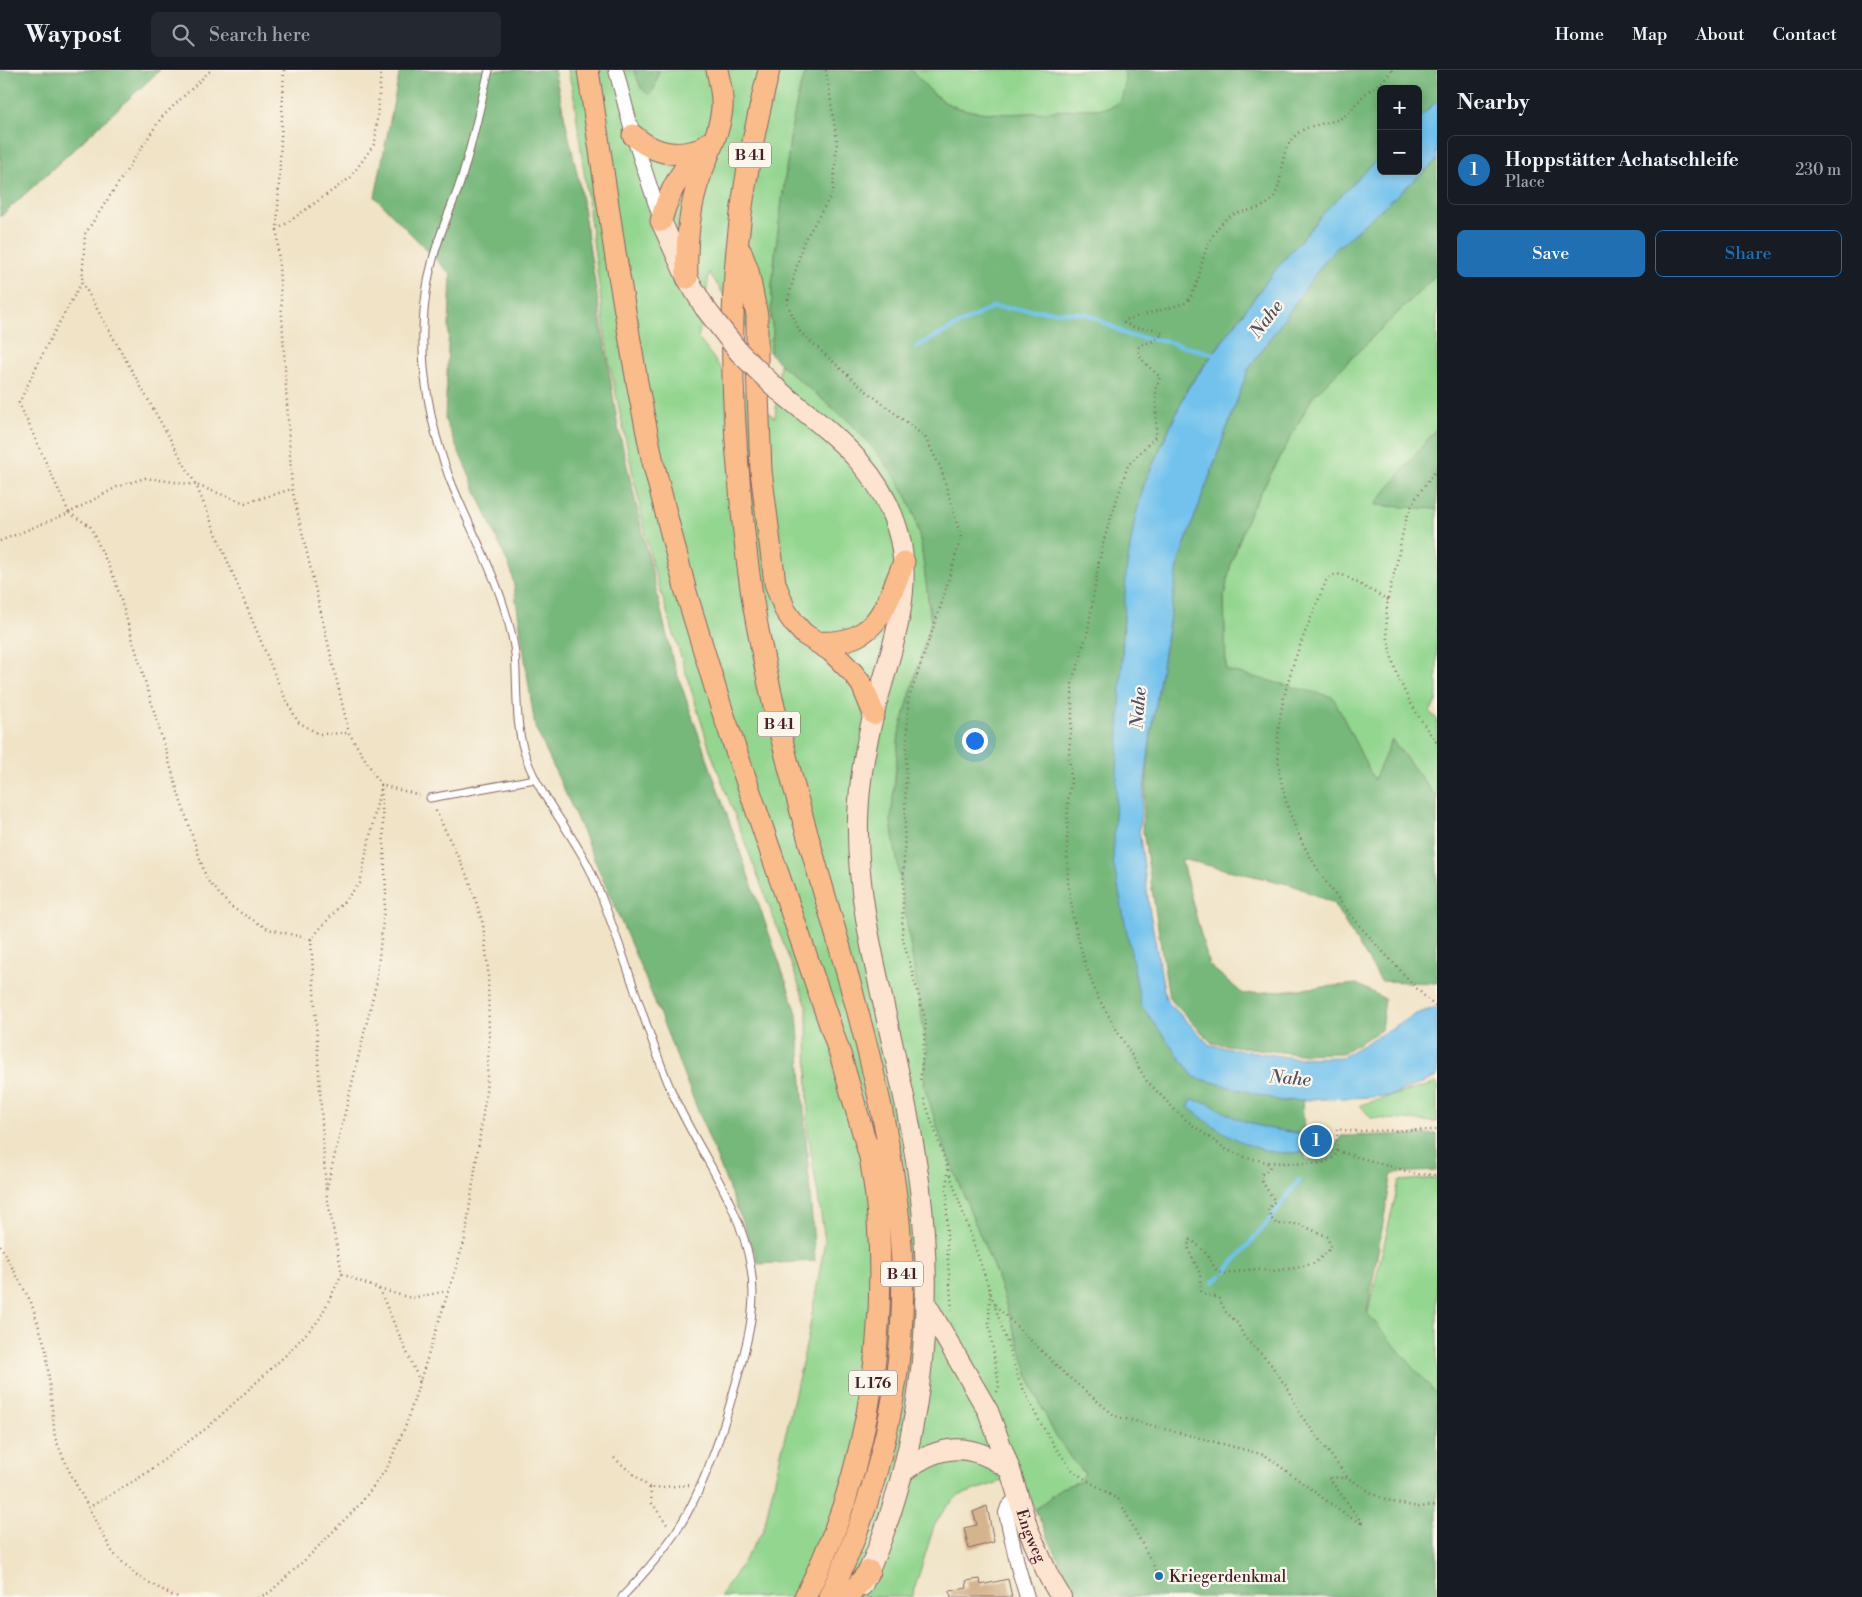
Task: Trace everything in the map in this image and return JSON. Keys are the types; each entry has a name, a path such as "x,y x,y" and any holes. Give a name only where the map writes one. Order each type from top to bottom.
{"main road":[{"path":"588,70 635,372 652,458 686,592 720,706 840,1054 870,1158"},
{"path":"661,221 669,195 678,179 708,142 719,124 722,109 717,70"},
{"name":"B 41","path":"769,70 748,167 738,242 734,294 732,365 736,452 748,569 758,628 791,776 840,946 881,1103 899,1218 902,1276 897,1372 880,1458 865,1508 829,1597"},
{"path":"633,135 648,146 665,153 683,154 708,142"},
{"path":"687,278 687,241 691,211 708,142"},
{"name":"L 176","path":"661,221 687,278 705,308 739,352 778,390 842,442 883,492 896,524 904,562 904,582 899,617 863,765 858,844 872,953 914,1152 923,1227 926,1302 920,1388 913,1430 887,1526 857,1597"},
{"path":"738,242 748,271 757,316 756,368 761,471 775,583 785,610 794,623 804,634 831,651 853,673 865,692 874,714"},
{"path":"818,642 842,641 856,636 869,628 883,612 904,562"},
{"name":"L 176","path":"804,1597 826,1550 854,1469 867,1417 876,1366 879,1317 878,1219 840,946"},
{"name":"Engweg","path":"926,1302 988,1411 1037,1551 1061,1597"},
{"path":"903,1472 919,1460 937,1452 956,1450 976,1452 994,1459 1010,1470"},
{"name":"L 176","path":"848,1597 869,1571"}],"street":[{"path":"616,70 633,135 661,221"},
{"path":"1017,1498 1008,1507 1006,1513 1027,1597"}],"lane":[{"path":"489,70 469,152 432,262 426,290 424,367 428,399 449,477 495,582 509,624 514,652 521,739 525,757 535,779 584,855 672,1091 735,1211 751,1268 754,1297 750,1329 721,1437 691,1507 674,1535 656,1559 622,1597"},
{"path":"430,798 535,779"}],"path":[{"path":"211,70 161,118 85,234 82,282 49,341 19,403 69,513 90,526 115,580 181,802 207,880 231,907 268,929 311,939"},
{"path":"284,70 277,230 292,489 349,733 381,784 386,893 376,984 326,1191"},
{"path":"277,230 350,178 375,143 381,70"},
{"path":"1392,70 1387,78 1365,95 1342,117 1308,127 1296,134 1288,144 1281,163 1281,178 1272,200 1262,207 1234,213 1222,222 1206,249 1199,281 1186,303 1125,320 1124,323 1136,328 1156,329 1162,334 1153,341 1139,346 1138,352 1140,357 1160,377 1156,388 1156,436 1128,465 1104,539 1087,636 1072,680 1072,718 1069,751 1072,782 1068,801 1068,882 1083,958 1097,996 1146,1080 1192,1125 1227,1150 1245,1157 1267,1162 1323,1164 1335,1157 1337,1151 1336,1129 1352,1131 1437,1130"},
{"path":"82,282 196,485 282,692 298,722 319,734 349,733"},
{"path":"1437,469 1417,496 1408,514 1388,600 1387,624 1390,651 1396,674 1418,718 1437,743"},
{"path":"0,542 69,513 117,487 145,478 196,485 245,503 292,489"},
{"path":"1388,600 1359,582 1339,574 1328,578 1298,650 1282,705 1278,751 1283,790 1295,828 1314,865 1368,935 1437,1008"},
{"path":"88,1508 142,1476 215,1421 287,1354 319,1320 342,1274 326,1191 311,939 360,883 381,784"},
{"path":"258,1597 269,1592 307,1558 360,1504 387,1468 406,1426 465,1239 486,1093 490,1043 488,970 484,924 470,882 430,798 381,784"},
{"path":"1337,1151 1416,1174 1437,1175"},
{"path":"1267,1162 1270,1167 1260,1175 1260,1179 1275,1201 1268,1209 1271,1218 1278,1224 1299,1224 1328,1238 1330,1249 1315,1263 1272,1271 1253,1269 1230,1274 1220,1273 1216,1270 1208,1256 1189,1240 1188,1246 1200,1272 1201,1292 1219,1299 1226,1312 1238,1324 1244,1337 1269,1362 1289,1390 1300,1414 1348,1478 1375,1495 1396,1503 1419,1507 1437,1505"},
{"path":"947,1167 947,1248 953,1319"},
{"path":"0,1245 32,1302 46,1349 56,1438 71,1476 112,1553 137,1576 179,1597"},
{"path":"342,1274 379,1290 411,1298 448,1291"},
{"path":"379,1290 420,1382"},
{"path":"988,1411 999,1386 989,1324 990,1291 1019,1380 1047,1434 1074,1472 1119,1500 1158,1576"},
{"path":"995,1306 1064,1373 1115,1416 1265,1455 1347,1516 1364,1524 1328,1477 1348,1478"},
{"path":"614,1458 650,1488 652,1503 674,1535"},
{"path":"650,1488 701,1484"}],"green space":[{"path":"0,70 160,70 0,217"},
{"path":"400,70 554,70 579,182 618,427 673,662 797,1013 815,1261 759,1264 644,975 535,727 512,573 445,420 451,275 375,197"},
{"path":"568,70 634,70 641,88 654,89 659,70 807,70 800,88 792,125 775,254 771,318 773,332 770,353 740,320 709,272 705,308 698,338 723,371 749,397 775,418 780,364 851,423 875,450 897,479 915,517 921,544 931,621 899,734 891,821 927,1051 924,1085 942,1142 996,1274 1033,1389 1053,1431 1085,1475 1081,1481 1061,1488 1035,1510 1020,1475 958,1496 944,1510 934,1526 912,1597 720,1597 763,1531 808,1337 825,1240 808,1133 807,1006 710,750 652,564 609,361 574,97"},
{"path":"634,70 659,70 654,89 649,95 641,88"},
{"path":"807,70 911,70 933,93 948,104 978,112 1013,114 1111,107 1119,101 1124,91 1124,70 1437,70 1437,101 1422,115 1422,85 1377,85 1377,160 1328,208 1272,274 1188,387 1145,482 1135,518 1122,636 1122,680 1141,1005 1281,1101 1302,1100 1306,1160 1327,1159 1341,1136 1437,1134 1437,1171 1392,1173 1367,1313 1437,1395 1437,1597 1079,1597 1069,1582 1035,1510 1061,1488 1081,1481 1085,1473 1072,1460 1053,1431 1033,1389 996,1274 942,1142 924,1085 927,1051 891,821 899,734 931,621 921,544 915,517 897,479 875,450 851,423 780,364 770,353 773,332 771,318 775,254 792,125 800,88"},
{"path":"911,70 1124,70 1125,80 1124,91 1119,101 1108,108 1013,114 978,112 948,104 933,93"},
{"path":"1437,160 1437,274 1313,396 1249,514 1231,563 1224,597 1226,670 1333,697 1374,780 1392,740 1437,798 1437,983 1381,981 1333,903 1292,885 1181,859 1209,965 1243,994 1357,984 1385,999 1381,1030 1342,1053 1296,1054 1212,1043 1169,998 1142,825 1151,734 1179,560 1248,370 1329,255"},
{"path":"1437,274 1437,428 1375,505 1437,509 1437,700 1430,712 1437,719 1437,798 1392,740 1374,781 1226,670 1224,597 1231,563 1249,514 1313,396"},
{"path":"1437,428 1437,509 1375,505"},
{"path":"1437,1083 1437,1122 1371,1118 1360,1105"},
{"path":"1437,1178 1437,1412 1364,1329 1399,1181"}],"water":[{"path":"1437,101 1437,160 1422,173 1422,130 1422,115"},
{"name":"Nahe","path":"1377,160 1377,175 1420,175 1329,255 1248,370 1179,560 1151,734 1139,829 1150,913 1166,1000 1210,1045 1293,1058 1342,1057 1416,1014 1437,1007 1437,1077 1390,1096 1281,1101 1194,1077 1141,1005 1113,861 1126,572 1135,518 1145,482 1188,388 1272,274 1328,208"},
{"path":"1192,1100 1208,1103 1235,1118 1266,1128 1307,1135 1308,1152 1273,1152 1250,1145 1207,1122 1188,1107"}],"building":[{"path":"987,1506 994,1542 969,1549 964,1528 977,1525 973,1512"},
{"path":"980,1579 981,1585 1008,1579 1012,1597 951,1597 950,1591 967,1588 966,1581"}],"waterway":[{"path":"916,347 993,307 1088,314 1130,336 1164,341 1217,355"},
{"path":"1226,1271 1271,1218 1299,1180"},
{"path":"1213,1282 1221,1276"}],"place":[{"name":"Hoppstätter Achatschleife","path":"1316,1141"},
{"name":"Kriegerdenkmal","path":"1159,1576"}]}
